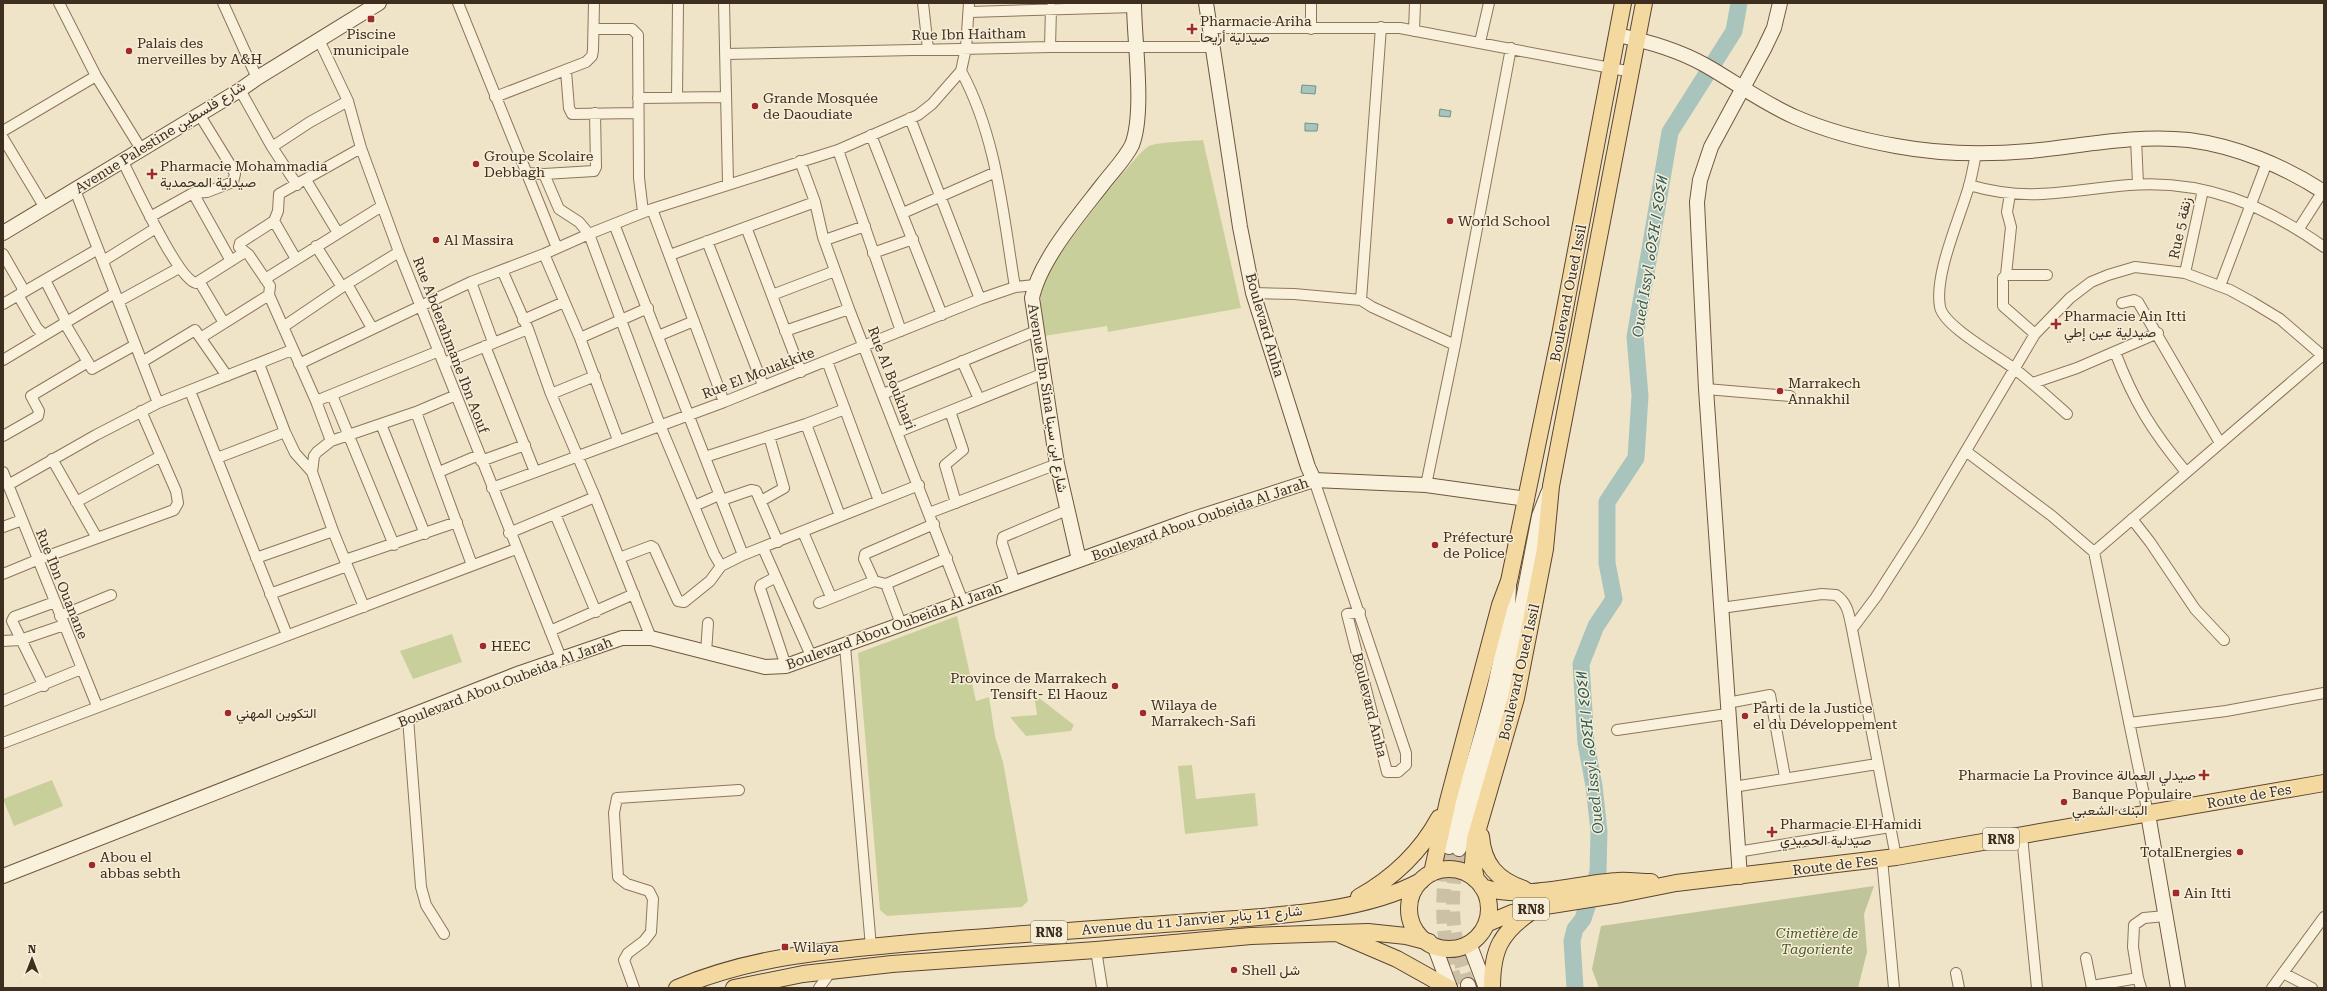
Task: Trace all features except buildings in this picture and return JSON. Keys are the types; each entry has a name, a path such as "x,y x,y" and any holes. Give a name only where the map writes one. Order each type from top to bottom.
{"main road":[{"name":"Boulevard Oued Issil","path":"1427,877 1500,605 1509,581 1527,499 1612,67 1623,3"},
{"name":"Boulevard Oued Issil","path":"1479,884 1474,851 1479,823 1516,698 1545,549 1551,486 1632,72 1644,3"},
{"name":"Route de Fes","path":"1479,884 1508,892 1575,893 1740,877 1889,858 2148,814 2324,782"},
{"path":"1344,905 1375,888 1402,868 1429,837 1448,801"},
{"path":"1479,823 1483,853 1491,869 1506,881 1533,892"},
{"name":"RN8","path":"1427,877 1443,870 1455,870 1466,873 1479,884"},
{"path":"1427,877 1412,895 1410,914 1416,930 1431,944"},
{"name":"Avenue du 11 Janvier شارع 11 يناير","path":"677,988 723,971 770,959 821,951 1006,934 1241,918 1344,905 1397,893 1427,877"},
{"path":"1479,884 1489,904 1486,924"},
{"name":"Route de Fes","path":"1486,924 1512,913 1540,907 1575,893"},
{"path":"1492,988 1495,954 1500,941 1517,922 1540,907"},
{"name":"RN8","path":"1431,944 1451,948 1469,943 1480,934 1486,924"},
{"name":"Avenue du 11 Janvier شارع 11 يناير","path":"734,988 782,977 832,970 945,959 1096,950 1251,936 1378,932 1406,936 1431,944"},
{"path":"1336,933 1459,987"}],"street":[{"path":"59,3 96,76 141,149"},
{"path":"223,3 257,78"},
{"name":"Avenue Palestine شارع فلسطين","path":"3,233 240,90 379,3"},
{"path":"458,3 528,173 557,248"},
{"path":"496,97 580,66 592,56 594,3"},
{"path":"677,98 678,3"},
{"path":"724,3 728,183"},
{"path":"923,3 928,49"},
{"name":"Boulevard Anha","path":"1206,3 1239,220 1253,293 1308,467 1314,480 1360,612 1406,753 1406,765 1398,772 1387,772 1347,614 1360,612"},
{"path":"1311,3 1311,29"},
{"path":"1414,31 1415,3"},
{"path":"1480,42 1489,3"},
{"path":"1740,877 1737,852 1706,389 1697,202 1704,164 1723,122 1774,28 1780,3"},
{"path":"299,364 470,282 544,254 589,234 648,211 728,183 770,172 800,161 838,150 910,118 929,107 961,71 966,48 969,7 1004,6 1051,8 1098,5 1134,5"},
{"name":"Avenue Ibn Sina شارع ابن سينا","path":"1079,560 1057,464 1042,374 1032,298 1035,285 1056,246 1131,146 1136,128 1136,47 1134,5"},
{"path":"1050,47 1051,8"},
{"path":"1210,28 1311,29 1381,27 1480,42 1632,72"},
{"path":"1361,300 1381,27"},
{"path":"594,29 632,29 636,32 639,178 648,211 670,255 724,402"},
{"path":"1617,35 1637,39 1672,50 1703,64 1741,89 1796,118 1860,139 1897,146 1976,153 2026,151 2136,139 2190,140 2223,147 2267,162 2304,180 2324,192 2298,230"},
{"name":"Rue Abderahmane Ibn Aouf","path":"319,40 348,101 361,148 399,252 509,533 560,658"},
{"name":"Rue Ibn Haitham","path":"725,54 966,48 1213,47"},
{"path":"1426,485 1455,345 1511,48"},
{"path":"566,71 570,112 575,115 595,113 638,113"},
{"path":"961,71 980,111 996,172 1015,287"},
{"path":"3,131 96,76"},
{"path":"240,90 272,147 302,182 338,233"},
{"path":"638,98 726,97"},
{"path":"272,147 320,116 348,101"},
{"path":"528,173 544,174 592,172 595,169 595,113"},
{"path":"150,217 192,193 207,192 233,182 235,174 199,114"},
{"path":"910,118 980,299"},
{"path":"871,135 942,315"},
{"path":"3,138 46,208"},
{"path":"2136,139 2138,184"},
{"path":"331,441 316,401 292,350 269,295 270,286 245,252 239,247 240,243 274,221 278,211 279,194 361,148"},
{"path":"838,150 901,331"},
{"path":"1976,153 1969,185 1950,241 1940,287 1940,308 1948,320 1961,332 2015,369 2067,414"},
{"path":"122,160 156,228 179,268 191,282 199,281 245,252"},
{"name":"Rue Al Boukhari","path":"800,161 815,202 825,240 849,309 865,345 882,394 919,485 963,602"},
{"path":"2220,286 2267,162"},
{"path":"903,213 996,172"},
{"path":"544,174 559,209 579,222 589,234 660,425 721,566"},
{"path":"1969,185 2010,194 2045,195 2138,184 2188,187 2251,204 2270,213 2324,247"},
{"path":"75,190 158,403"},
{"name":"Rue 5 زنقة","path":"2185,273 2203,190"},
{"path":"192,193 231,261"},
{"path":"2010,194 2007,212 2011,227 2006,275 2003,278 2003,306 2035,334"},
{"path":"670,255 815,202"},
{"path":"265,279 382,206"},
{"path":"274,221 296,259"},
{"path":"614,224 743,555"},
{"path":"825,240 864,226"},
{"path":"746,227 801,372"},
{"path":"103,261 156,228"},
{"path":"873,253 913,239"},
{"path":"707,241 763,385"},
{"path":"316,246 345,285 372,328"},
{"path":"3,304 98,249"},
{"path":"283,328 345,285 399,252"},
{"path":"3,254 22,287 20,294 37,328 44,335"},
{"path":"544,254 580,338 618,440"},
{"path":"3,360 65,322 179,268"},
{"path":"1852,628 1876,597 1967,452 2035,334 2070,298 2091,282 2108,274 2135,268 2185,273 2220,286 2280,319 2323,356 2094,552"},
{"path":"502,270 528,329 551,394 595,497 651,638"},
{"path":"772,295 836,271"},
{"path":"2006,275 2047,275"},
{"path":"45,280 65,322 92,369 135,345"},
{"path":"199,281 224,323"},
{"path":"470,282 489,344 535,472"},
{"name":"Rue El Mouakkite","path":"492,488 577,455 724,402 763,385 801,372 980,299 1015,287 1035,285"},
{"path":"1253,293 1294,294 1361,300 1372,307 1455,345"},
{"path":"202,337 269,295"},
{"path":"2122,303 2134,300 2138,302 2158,333 2220,443"},
{"path":"523,320 564,302"},
{"path":"580,338 621,318 648,308"},
{"path":"785,331 849,309"},
{"path":"658,336 694,321"},
{"path":"444,364 528,329"},
{"path":"142,362 192,330 198,331 227,376"},
{"path":"882,394 1036,331"},
{"path":"2032,383 2115,352 2158,333"},
{"path":"8,485 52,459 158,403 292,350"},
{"path":"316,401 439,351"},
{"path":"2115,352 2141,411 2160,441 2186,472"},
{"path":"827,361 879,501"},
{"path":"3,436 38,416 39,412 31,396 88,362"},
{"path":"962,362 979,399"},
{"path":"259,364 285,432 295,453 312,472 333,531 364,607"},
{"path":"898,432 1042,374"},
{"path":"551,394 595,376"},
{"path":"1706,389 1790,396"},
{"path":"190,391 287,635"},
{"path":"332,395 394,545"},
{"path":"312,472 317,452 331,441 416,412 456,395"},
{"path":"705,457 806,424 845,408"},
{"path":"3,574 174,510 178,503 176,491 142,411"},
{"path":"950,411 963,448 961,453 944,465 956,503"},
{"path":"416,412 472,565"},
{"path":"381,424 425,534"},
{"path":"806,424 840,516"},
{"path":"217,458 285,432"},
{"path":"761,501 784,488 769,436"},
{"path":"439,472 525,445"},
{"path":"1967,452 2047,512 2094,552 2148,814 2178,988"},
{"path":"76,502 161,456"},
{"path":"52,459 97,538"},
{"path":"929,513 1057,464"},
{"name":"Rue Ibn Ouanane","path":"3,472 96,706"},
{"name":"Boulevard Abou Oubeida Al Jarah","path":"3,876 560,658 622,638 651,638 765,667 786,666 812,658 901,624 1190,520 1314,480 1426,485 1527,499"},
{"path":"619,558 651,546 654,548 678,601 688,601 710,581 721,566 743,555 919,485"},
{"name":"Boulevard Oued Issil","path":"1509,581 1508,608 1504,636 1491,700 1454,848 1507,683 1539,516 1551,486"},
{"path":"694,506 754,490 761,501 778,542"},
{"path":"509,533 595,497"},
{"path":"1015,583 1002,543 1003,537 1067,510"},
{"path":"555,514 596,612"},
{"path":"2132,519 2150,542 2195,609 2224,640"},
{"path":"3,527 22,520"},
{"path":"270,594 346,563 457,522"},
{"path":"874,581 864,559 865,554 934,524"},
{"path":"256,558 333,531"},
{"path":"803,532 831,598"},
{"path":"763,548 812,658"},
{"path":"3,743 96,706 516,549"},
{"path":"819,603 874,581 886,584 947,558"},
{"path":"776,577 761,585 760,588 786,666"},
{"path":"886,584 901,624"},
{"path":"550,631 634,594"},
{"path":"1721,608 1822,594 1836,595 1848,608 1890,827 1889,858 1894,988"},
{"path":"3,641 20,640 111,595"},
{"path":"44,686 31,656 20,640 12,624 14,617 55,602"},
{"path":"706,653 708,623"},
{"path":"845,646 870,946"},
{"path":"3,701 44,686 81,669"},
{"path":"2129,723 2226,711 2324,693"},
{"path":"1617,730 1727,708 1770,695 1785,778"},
{"path":"408,718 422,887 426,905 444,934"},
{"path":"1733,787 1877,764"},
{"path":"634,988 625,964 625,958 628,953 644,941 651,932 653,899 651,892 627,884 618,876 614,813 617,798 739,790"},
{"path":"1737,852 1890,827"},
{"path":"2022,836 2037,988"},
{"path":"2086,958 2092,987 2139,983 2133,946 2134,925 2144,918 2165,916"},
{"path":"2272,988 2284,974 2324,917"},
{"path":"1469,943 1486,988"},
{"path":"1431,944 1459,987"},
{"path":"1096,950 1102,988"},
{"path":"819,988 832,970"},
{"path":"1956,973 1959,988"},
{"path":"2284,974 2312,988"}],"green space":[{"path":"1203,140 1241,308 1108,332 1107,326 1044,336 1041,316 1043,282 1048,272 1075,234 1128,167 1149,146"},
{"path":"957,616 976,701 989,697 995,736 1003,762 1028,901 1022,907 887,916 880,910 858,653"},
{"path":"452,634 462,662 413,679 400,651"},
{"path":"1034,694 1074,725 1071,731 1026,736 1010,717 1037,715"},
{"path":"1192,765 1196,799 1255,793 1258,826 1185,834 1178,766"},
{"path":"52,780 63,806 14,826 3,799"},
{"name":"Cimetière de Tagoriente","path":"1874,886 1864,914 1867,952 1858,988 1599,988 1592,969 1601,926"}],"water":[{"path":"1302,85 1316,86 1315,94 1301,93"},
{"path":"1440,109 1451,111 1450,117 1439,116"},
{"path":"1305,123 1318,124 1317,131 1305,131"}],"waterway":[{"name":"Oued Issyl ⴰⵙⵉⴼ ⵏ ⵉⵙⵉⵍ","path":"1575,988 1572,941 1575,929 1583,919 1598,872 1599,831 1594,786 1586,743 1581,664 1596,626 1614,599 1607,563 1607,502 1636,458 1640,396 1635,337 1670,132 1734,31 1739,3"}],"tunnel":[{"path":"1449,847 1444,883 1443,918 1447,952 1458,987"},
{"path":"1459,849 1454,885 1453,918 1458,951 1468,985"}],"place":[{"name":"Piscine municipale","path":"371,19"},
{"name":"Pharmacie Ariha صيدلية أريحا","path":"1192,29"},
{"name":"Palais des merveilles by A&H","path":"129,51"},
{"name":"Grande Mosquée de Daoudiate","path":"755,106"},
{"name":"Groupe Scolaire Debbagh","path":"476,164"},
{"name":"Pharmacie Mohammadia صيدلية المحمدية","path":"152,174"},
{"name":"World School","path":"1450,221"},
{"name":"Al Massira","path":"436,240"},
{"name":"Pharmacie Ain Itti صيدلية عين إطي","path":"2056,324"},
{"name":"Marrakech Annakhil","path":"1780,391"},
{"name":"Préfecture de Police","path":"1435,545"},
{"name":"HEEC","path":"483,646"},
{"name":"Province de Marrakech Tensift- El Haouz","path":"1115,686"},
{"name":"التكوين المهني","path":"228,713"},
{"name":"Wilaya de Marrakech-Safi","path":"1143,713"},
{"name":"Parti de la Justice el du Développement","path":"1745,716"},
{"name":"Pharmacie La Province صيدلي العمالة","path":"2204,775"},
{"name":"Banque Populaire البنك الشعبي","path":"2064,802"},
{"name":"Pharmacie El Hamidi صيدلية الحميدي","path":"1772,832"},
{"name":"TotalEnergies","path":"2240,852"},
{"name":"Abou el abbas sebth","path":"92,865"},
{"name":"Ain Itti","path":"2176,893"},
{"name":"Wilaya","path":"785,947"},
{"name":"Shell شل","path":"1234,970"}]}
